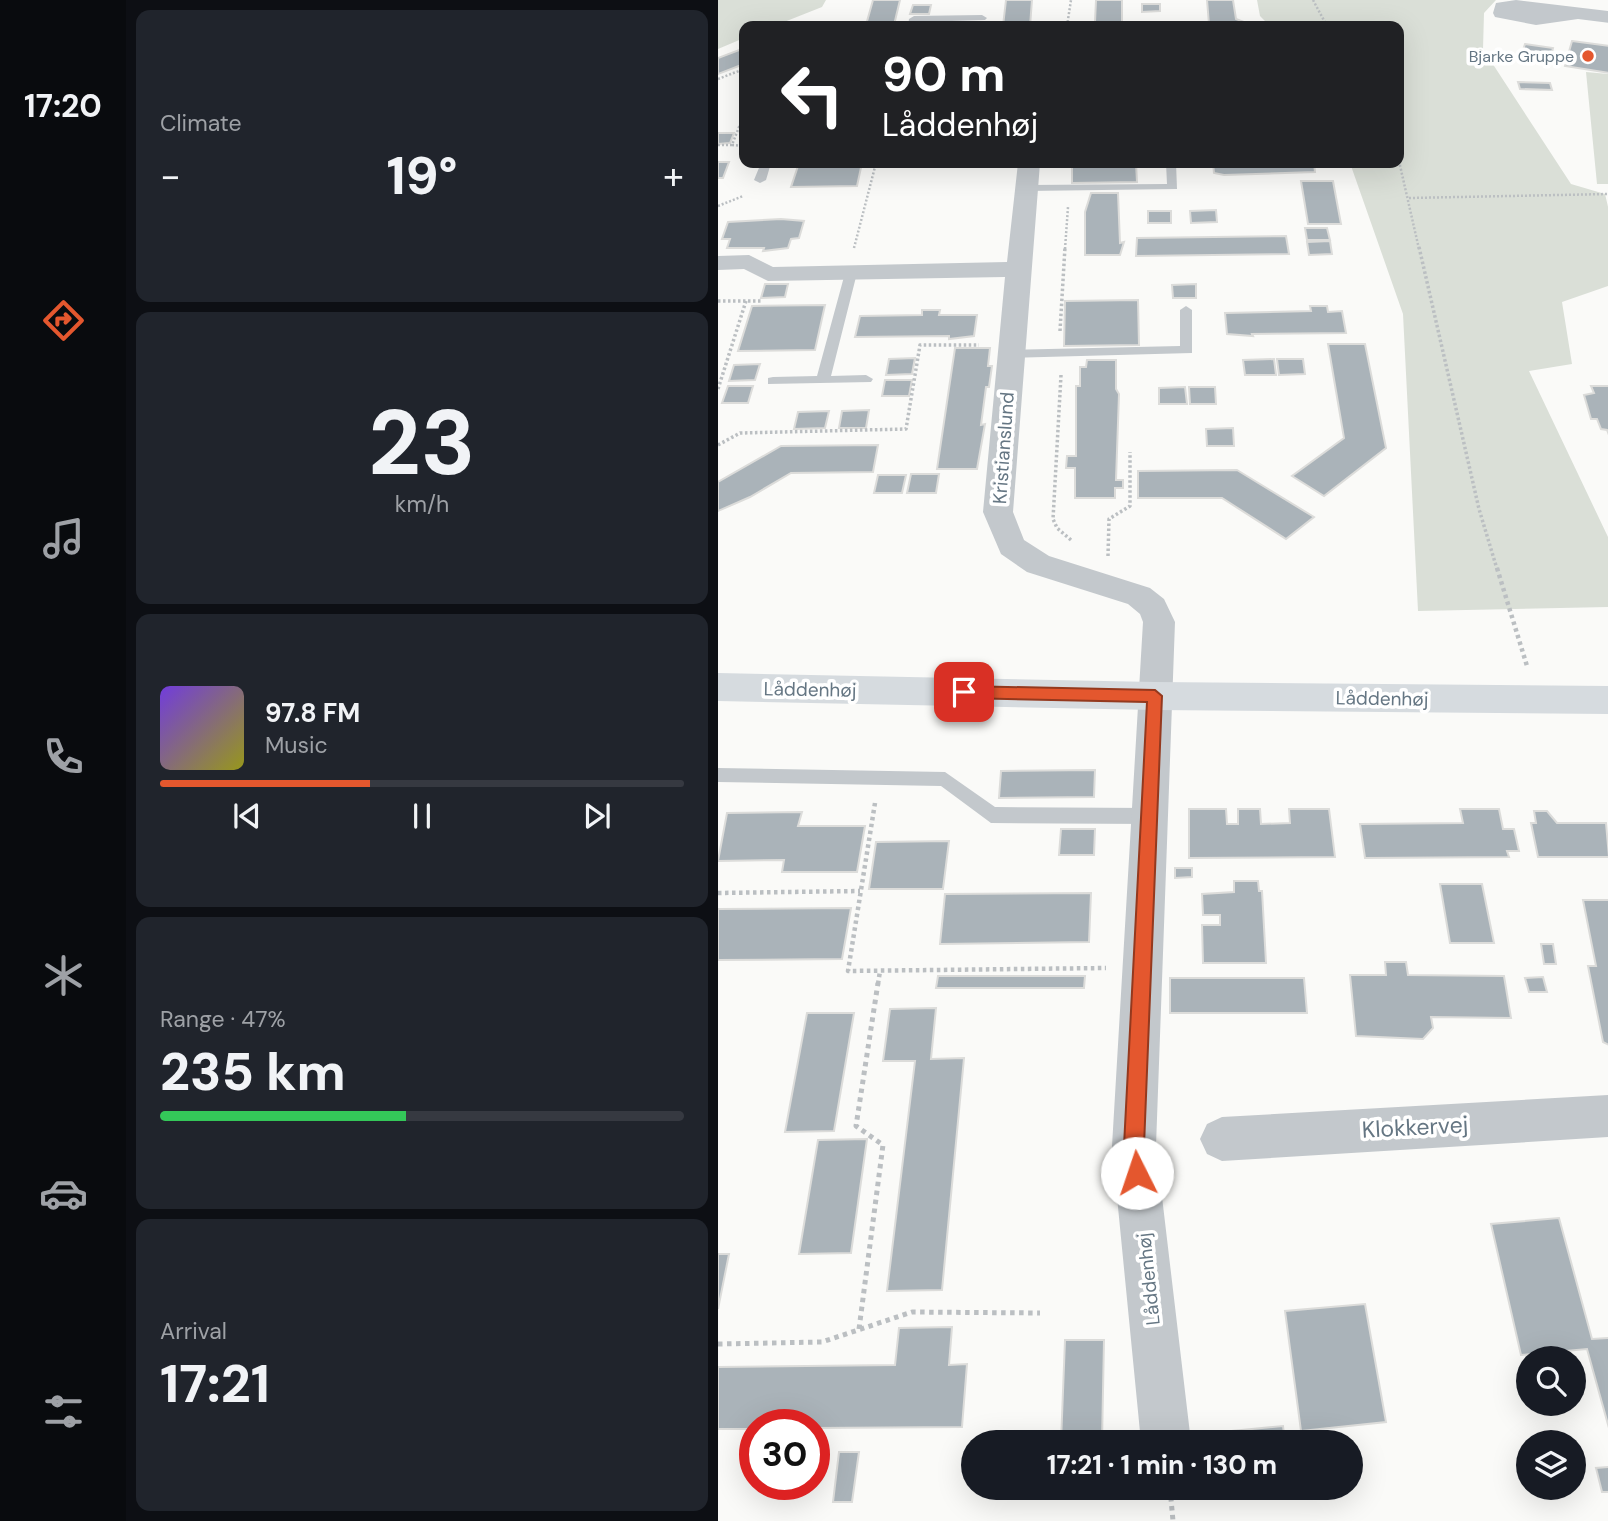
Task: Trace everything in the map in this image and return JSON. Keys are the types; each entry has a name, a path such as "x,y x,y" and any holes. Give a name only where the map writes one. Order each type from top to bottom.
{"street":[{"path":"1571,15 1609,17"},
{"name":"Kristianslund","path":"1028,175 998,512 1012,546 1038,564 1147,600 1158,614 1159,622 1155,696"},
{"path":"718,263 749,262 768,274 1019,270"},
{"name":"Låddenhøj","path":"718,687 1155,696 1609,700"},
{"name":"Låddenhøj","path":"1155,696 1134,1146 1165,1430"},
{"name":"Klokkervej","path":"1222,1139 1609,1116"}],"lane":[{"path":"914,21 982,18"},
{"path":"760,180 764,168"},
{"path":"1028,175 1069,188 1173,187 1171,168"},
{"path":"823,380 851,273"},
{"path":"1010,354 1187,350 1186,310"},
{"path":"773,382 866,379"},
{"path":"718,775 945,779 991,815 1149,816"}],"path":[{"path":"1068,21 1071,0"},
{"path":"1313,0 1324,21"},
{"path":"718,79 739,71"},
{"path":"732,145 739,127"},
{"path":"718,145 739,146"},
{"path":"851,273 850,266 875,168"},
{"path":"1401,168 1479,509 1536,700"},
{"path":"1069,188 1053,519 1063,534 1080,545"},
{"path":"1409,198 1609,194"},
{"path":"718,389 745,301"},
{"path":"1108,557 1109,519 1130,506 1130,452"},
{"path":"1100,554 1118,561"},
{"path":"880,778 848,971 1142,967"},
{"path":"718,893 860,891"},
{"path":"859,1329 883,1145 856,1126 880,971"},
{"path":"718,1344 822,1342 912,1312 1040,1313"},
{"path":"1171,1500 1173,1521"}],"shaded area":[{"path":"718,0 826,0 822,7 787,21 739,21 739,40 718,49"},
{"path":"1257,0 1496,0 1484,13 1483,49 1571,184 1605,194 1609,211 1608,286 1562,302 1572,364 1529,371 1608,537 1608,607 1418,611 1403,314 1352,168 1404,168 1404,21 1265,21 1260,16"},
{"path":"1586,72 1608,74 1608,184 1597,184"}],"building":[{"path":"873,0 900,0 895,21 867,21"},
{"path":"1006,0 1032,0 1030,21 1004,21"},
{"path":"1096,0 1122,0 1122,21 1095,21"},
{"path":"1207,0 1233,0 1236,19 1241,21 1209,21"},
{"path":"1142,4 1160,4 1160,11 1142,12"},
{"path":"913,5 931,5 929,14 910,14"},
{"name":"Bjarke Gruppe","path":"1572,41 1609,46 1609,73 1565,66"},
{"path":"1525,44 1553,48 1550,60 1521,56"},
{"path":"739,50 739,66 718,74 718,58"},
{"path":"1518,82 1550,83 1552,90 1520,89"},
{"path":"718,133 734,133 730,143 718,144"},
{"path":"718,162 729,162 723,178 718,178"},
{"path":"797,168 861,168 857,186 791,187"},
{"path":"1072,168 1136,168 1137,182 1072,183"},
{"path":"1214,168 1315,168 1315,172 1224,175 1214,173"},
{"path":"1301,181 1333,181 1341,224 1308,224"},
{"path":"1091,193 1118,193 1120,243 1124,242 1120,255 1085,255 1085,212"},
{"path":"1216,210 1217,222 1191,223 1190,211"},
{"path":"1148,211 1171,211 1171,223 1148,223"},
{"path":"781,219 804,221 799,238 791,239 788,248 763,251 764,248 727,248 730,239 722,239 728,222"},
{"path":"1305,228 1327,228 1330,240 1307,240"},
{"path":"1286,236 1289,254 1136,256 1137,238"},
{"path":"1330,241 1332,254 1309,255 1307,242"},
{"path":"765,284 788,284 785,297 761,298"},
{"path":"1196,284 1196,298 1173,298 1172,285"},
{"path":"1138,300 1139,345 1064,346 1065,301"},
{"path":"825,305 815,350 738,351 752,306"},
{"path":"1310,306 1327,306 1328,312 1342,311 1346,333 1252,334 1253,336 1227,334 1225,313 1311,311"},
{"path":"922,310 940,310 939,315 977,315 974,336 949,339 949,336 855,337 860,316 922,315"},
{"path":"1328,344 1365,344 1386,448 1324,496 1292,476 1344,438"},
{"path":"955,348 990,348 988,366 992,366 989,387 986,387 981,425 985,424 977,469 937,469"},
{"path":"915,358 912,374 886,375 889,359"},
{"path":"1274,359 1276,375 1245,375 1243,360"},
{"path":"1277,359 1303,359 1305,374 1279,375"},
{"path":"1087,360 1116,360 1116,389 1119,394 1116,480 1123,480 1123,488 1115,488 1115,498 1075,498 1075,468 1066,468 1067,456 1076,456 1076,386 1080,386 1080,367 1086,367"},
{"path":"760,364 755,380 729,381 734,365"},
{"path":"885,380 912,380 909,396 882,396"},
{"path":"728,386 753,386 748,403 722,403"},
{"path":"1591,386 1609,386 1609,435 1607,430 1601,429 1597,419 1591,419 1584,395 1594,393"},
{"path":"1185,387 1187,404 1159,404 1159,388"},
{"path":"1189,387 1215,387 1216,404 1190,404"},
{"path":"869,410 866,428 839,428 842,411"},
{"path":"829,411 825,428 794,429 798,412"},
{"path":"1233,428 1234,446 1207,446 1206,429"},
{"path":"878,445 873,472 791,473 750,497 718,511 718,482 781,446"},
{"path":"1237,470 1314,517 1286,539 1222,498 1138,498 1138,471"},
{"path":"911,474 939,474 936,493 907,493"},
{"path":"878,475 906,475 902,493 874,493"},
{"path":"1095,770 1094,797 999,798 1001,771"},
{"path":"1189,809 1226,809 1227,824 1238,824 1238,809 1260,809 1261,824 1290,823 1289,809 1329,809 1335,857 1189,858"},
{"path":"1460,809 1499,809 1503,829 1514,829 1519,851 1507,851 1509,857 1365,858 1360,824 1463,823"},
{"path":"1534,811 1547,811 1557,823 1606,823 1609,857 1538,857 1531,823 1536,823"},
{"path":"802,812 798,826 865,826 857,872 782,872 784,860 718,861 727,813"},
{"path":"1061,829 1095,829 1094,855 1059,855"},
{"path":"949,841 943,889 869,889 876,842"},
{"path":"1175,868 1192,868 1192,877 1175,878"},
{"path":"1234,881 1258,881 1259,891 1262,891 1266,963 1203,963 1202,925 1220,925 1220,915 1203,915 1202,894 1234,892"},
{"path":"1440,884 1482,884 1494,943 1450,943"},
{"path":"1091,893 1089,942 940,944 945,894"},
{"path":"1583,900 1609,900 1609,1045 1603,1042 1588,966 1596,966"},
{"path":"851,908 842,959 718,960 718,909"},
{"path":"1541,944 1553,944 1556,964 1544,964"},
{"path":"1385,962 1406,962 1408,975 1504,976 1511,1018 1431,1017 1433,1028 1423,1039 1356,1036 1350,975 1386,975"},
{"path":"938,976 1085,976 1084,988 936,988"},
{"path":"1543,977 1547,992 1529,992 1525,978"},
{"path":"1170,978 1304,978 1307,1013 1170,1013"},
{"path":"936,1008 931,1059 964,1058 942,1290 887,1291 915,1061 883,1061 890,1009"},
{"path":"807,1013 854,1013 834,1131 785,1132"},
{"path":"867,1139 851,1253 799,1254 818,1140"},
{"path":"1559,1218 1592,1339 1609,1338 1609,1428 1586,1346 1519,1346 1491,1224"},
{"path":"718,1254 729,1254 718,1309"},
{"path":"1365,1304 1386,1422 1301,1430 1285,1311"},
{"path":"952,1327 949,1365 967,1364 962,1427 830,1428 830,1409 739,1409 739,1429 718,1429 718,1367 895,1365 899,1328"},
{"path":"1065,1340 1104,1340 1102,1430 1061,1430"},
{"path":"1283,1426 1284,1430 1242,1430"},
{"path":"839,1452 859,1452 852,1502 833,1502"},
{"path":"1609,1467 1609,1492 1602,1492 1596,1468"}],"place":[{"name":"Bjarke Gruppe","path":"1588,56"}],"route":[{"path":"964,692 1155,696 1134,1146 1137,1173"}]}
